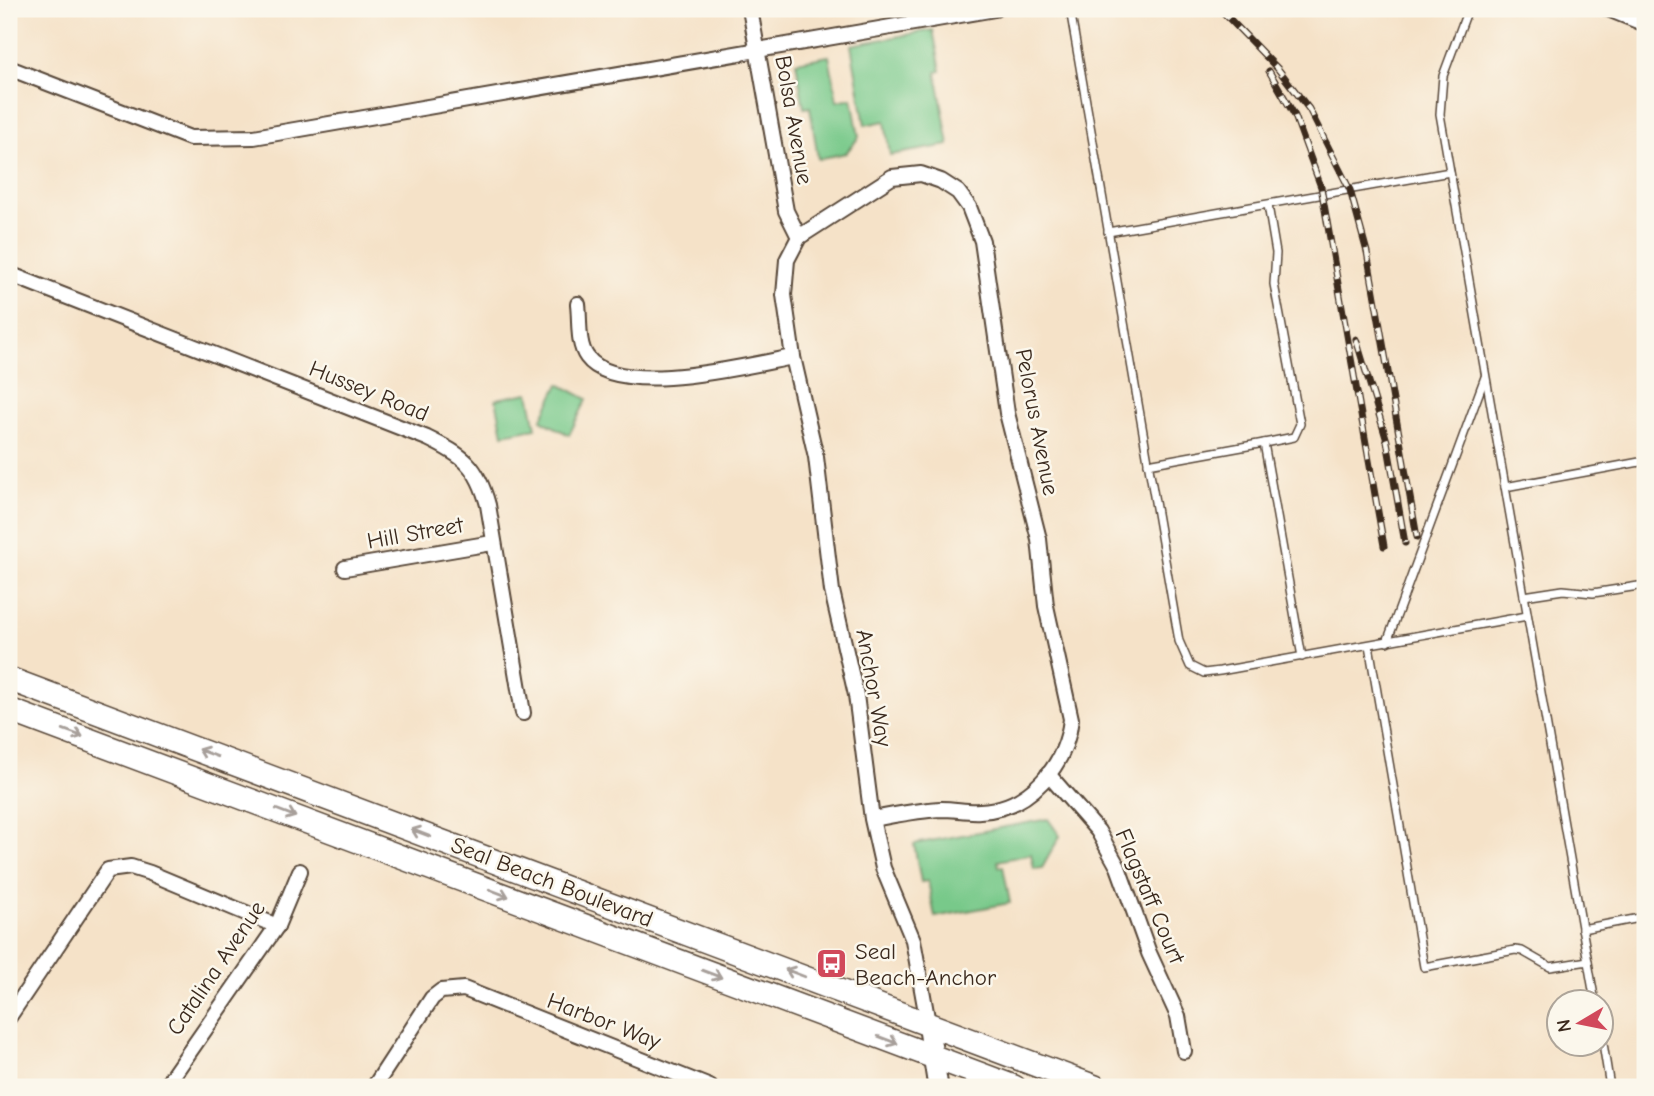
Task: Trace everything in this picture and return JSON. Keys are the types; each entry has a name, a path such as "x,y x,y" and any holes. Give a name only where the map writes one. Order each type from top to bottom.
{"main road":[{"name":"Seal Beach Boulevard","path":"9,680 1095,1087"},
{"name":"Seal Beach Boulevard","path":"9,710 1014,1087"},
{"path":"928,1023 938,1087"}],"street":[{"name":"Bolsa Avenue","path":"750,9 784,200 799,237"},
{"path":"9,68 190,138 223,139 254,137 995,9"},
{"path":"1608,9 1645,23"},
{"name":"Pelorus Avenue","path":"799,237 879,183 908,174 941,181 958,192 970,207 986,257 1007,414 1040,539 1046,606 1071,719 1069,736 1062,755 1030,795 1016,804 980,811 942,809 872,819"},
{"path":"578,304 582,343 587,358 615,372 636,377 675,377 793,357 784,295 787,260 799,237"},
{"name":"Hussey Road","path":"9,274 450,449 470,463 481,480 523,713"},
{"name":"Anchor Way","path":"793,357 816,457 832,591 856,695 872,819 883,868 913,940 928,1023"},
{"name":"Hill Street","path":"345,568 492,543"},
{"name":"Flagstaff Court","path":"1048,774 1098,831 1118,867 1149,953 1178,1016 1184,1051"},
{"path":"9,1017 108,870 131,867 150,873 276,926"},
{"name":"Catalina Avenue","path":"165,1087 276,926 300,871"},
{"name":"Harbor Way","path":"374,1087 432,998 441,991 464,989 710,1087"}],"lane":[{"path":"1070,9 1179,641 1190,666 1204,673 1527,616"},
{"path":"1468,9 1443,76 1440,95 1450,173 1593,988"},
{"path":"1108,232 1450,173"},
{"path":"1148,464 1294,437 1300,424 1275,284 1276,253 1268,205"},
{"path":"1387,642 1486,375"},
{"path":"1264,443 1302,657"},
{"path":"1505,487 1645,461"},
{"path":"1524,596 1563,590 1592,593 1645,585"},
{"path":"1368,645 1424,967 1515,950 1522,951 1550,967 1588,961"},
{"path":"1582,929 1645,917"},
{"path":"1605,1058 1610,1087"}],"green space":[{"path":"933,30 941,71 936,72 949,145 890,155 885,121 865,125 851,45"},
{"path":"829,56 837,101 852,98 859,137 846,153 818,159 810,107 804,108 796,62"},
{"path":"559,384 587,399 569,435 541,420"},
{"path":"529,393 536,428 503,434 496,399"},
{"path":"1048,819 1060,836 1042,868 1034,869 1031,854 998,861 999,867 1003,866 1010,903 935,917 928,881 921,882 914,844"}],"railway":[{"path":"1220,9 1278,69 1309,109 1350,190 1367,252 1417,537"},
{"path":"1269,71 1295,116 1321,187 1384,546"},
{"path":"1356,339 1387,441 1405,543"}],"place":[{"name":"Seal Beach-Anchor","path":"832,964"}]}
